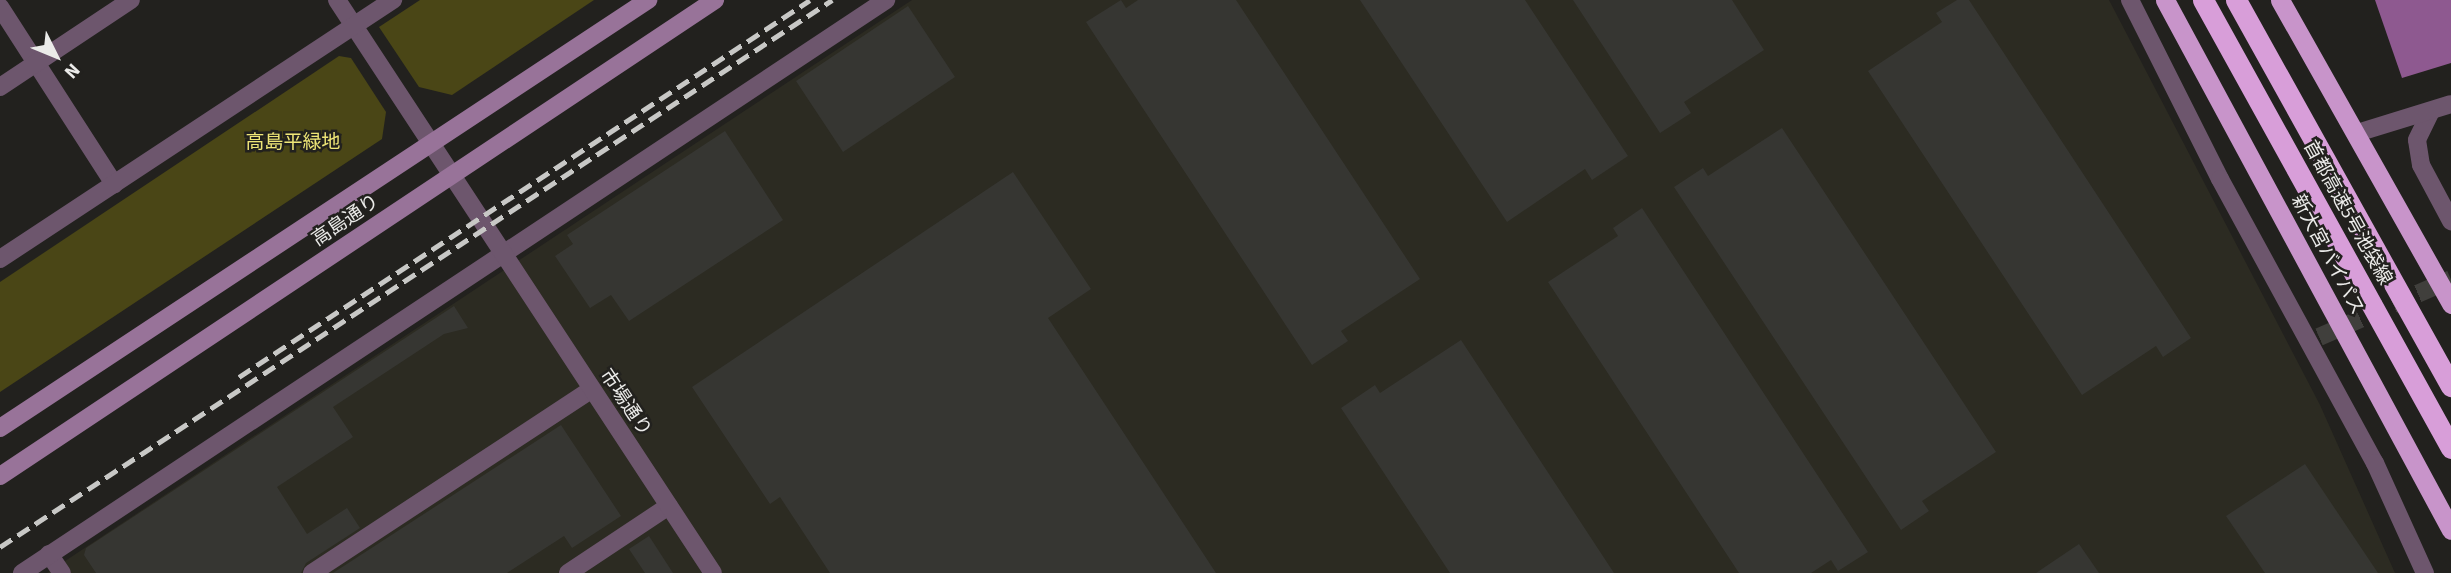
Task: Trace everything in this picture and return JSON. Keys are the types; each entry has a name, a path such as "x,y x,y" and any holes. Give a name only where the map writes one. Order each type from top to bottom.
{"highway":[{"name":"新大宮バイパス","path":"2165,0 2451,530"},
{"name":"首都高速5号池袋線","path":"2203,0 2451,448"},
{"name":"首都高速5号池袋線","path":"2236,0 2451,386"},
{"path":"2280,0 2451,304"}],"main road":[{"name":"高島通り","path":"0,428 648,0"},
{"name":"高島通り","path":"0,476 715,0"}],"street":[{"path":"0,87 131,0"},
{"name":"市場通り","path":"337,0 713,573"},
{"path":"0,259 393,0"},
{"path":"22,573 886,0"},
{"path":"2130,0 2313,339 2375,463 2425,573"},
{"path":"0,7 114,184"},
{"path":"2357,133 2451,104"},
{"path":"2431,111 2417,139 2421,165 2451,221"},
{"path":"312,573 592,390"},
{"path":"568,573 669,506"},
{"path":"50,554 62,573"}],"shaded area":[{"path":"912,0 2109,0 2320,405 2395,573 47,573"},
{"path":"2375,0 2451,0 2451,63 2402,78"}],"green space":[{"path":"420,0 594,0 452,95 419,87 379,27"},
{"name":"高島平緑地","path":"339,56 351,58 386,112 382,139 0,392 0,282"}],"building":[{"path":"1121,0 1126,8 1138,0 1236,0 1420,279 1341,331 1348,341 1312,365 1086,22"},
{"path":"1360,0 1525,0 1628,156 1592,180 1585,169 1507,222"},
{"path":"1573,0 1732,0 1764,50 1684,102 1691,113 1660,133"},
{"path":"1957,0 1969,0 2191,338 2163,357 2156,346 2082,395 1868,71 1942,22 1936,13"},
{"path":"908,6 955,77 843,152 796,81"},
{"path":"1782,128 1996,452 1922,501 1929,511 1901,530 1674,187 1703,168 1708,176"},
{"path":"725,131 783,220 629,321 611,295 590,308 555,256 573,244 567,235"},
{"path":"1013,172 1091,289 1048,318 1216,573 830,573 780,497 770,504 692,387"},
{"path":"1642,208 1868,552 1838,571 1831,560 1811,573 1739,573 1548,282 1618,236 1613,228"},
{"path":"454,306 468,328 444,334 333,407 353,437 277,487 307,534 347,508 360,528 306,563 301,573 96,573 84,555 86,548"},
{"path":"1461,340 1614,573 1450,573 1341,408 1375,385 1380,393"},
{"path":"561,425 621,516 572,548 564,536 507,573 333,573"},
{"path":"2305,464 2378,573 2265,573 2226,516"},
{"path":"649,536 673,573 645,573 629,549"},
{"path":"2079,544 2099,573 2036,573"}],"tunnel":[{"path":"2319,337 2451,279"}],"railway":[{"path":"239,377 810,0"},
{"path":"0,547 832,0"}]}
